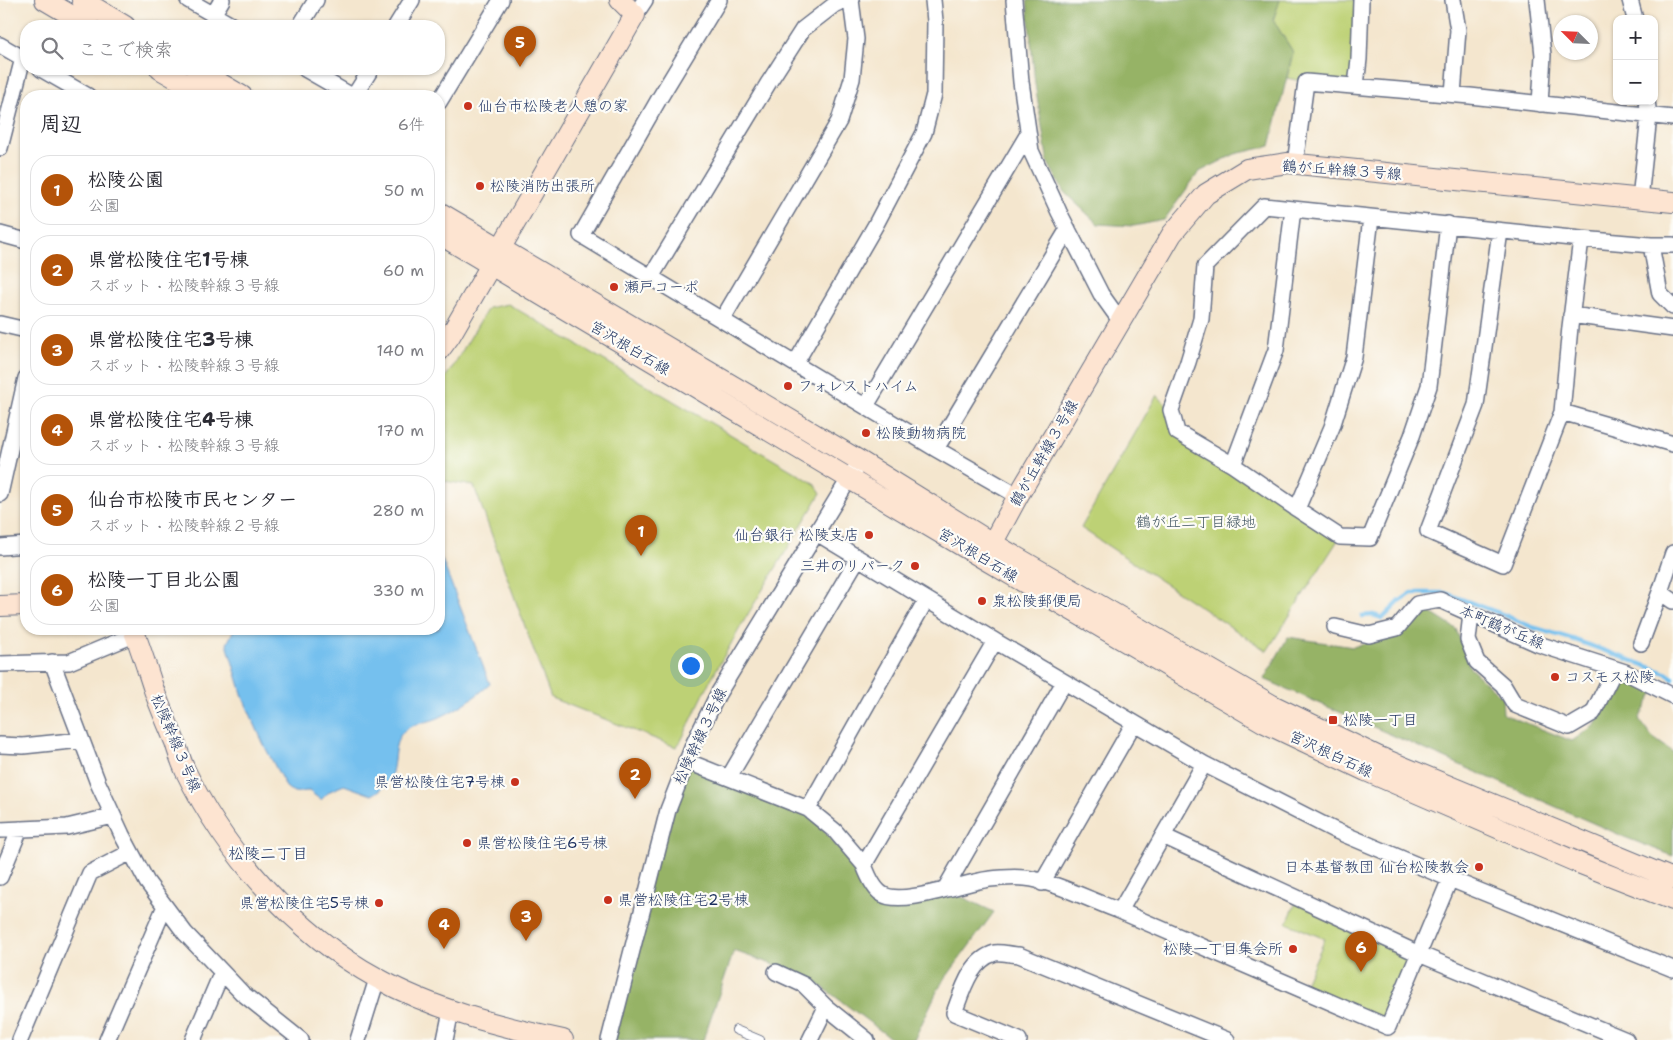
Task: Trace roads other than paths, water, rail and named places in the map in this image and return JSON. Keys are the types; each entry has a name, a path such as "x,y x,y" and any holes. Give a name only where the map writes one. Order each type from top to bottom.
{"street":[{"path":"45,0 79,20"},
{"path":"82,0 115,20"},
{"path":"188,0 222,20"},
{"path":"213,15 222,0"},
{"path":"304,20 316,0"},
{"path":"400,20 412,0"},
{"path":"445,92 501,0"},
{"path":"445,343 640,8 620,0"},
{"path":"720,0 659,99 581,235 936,449 1018,496"},
{"path":"651,277 768,82 803,29 834,5 845,0"},
{"path":"722,320 839,121 852,79 856,39 851,0"},
{"path":"794,364 875,226 924,133 934,94 935,21 933,0"},
{"path":"1014,0 1031,151 1101,294 1121,322"},
{"path":"1356,86 1361,0"},
{"path":"1453,0 1458,30 1453,94"},
{"path":"1537,0 1543,55 1540,104"},
{"path":"1630,0 1634,15"},
{"path":"0,46 20,57"},
{"path":"0,148 20,74"},
{"path":"51,75 78,90"},
{"path":"170,75 197,90"},
{"path":"206,75 232,90"},
{"path":"316,75 342,90"},
{"path":"357,90 367,75"},
{"path":"1295,164 1306,82 1453,94 1540,104 1648,109 1673,118"},
{"path":"1640,199 1648,109"},
{"path":"866,406 1028,134"},
{"name":"鶴が丘幹線３号線","path":"988,551 1018,496 1172,234 1206,194 1247,169 1288,163 1673,202"},
{"path":"1448,224 1429,386 1412,436 1370,538 1340,537 1233,465 1177,432 1171,410 1201,319 1205,266 1264,206 1371,218 1448,224 1581,239 1673,245"},
{"path":"1233,465 1276,350 1292,209"},
{"path":"445,217 496,256 855,469 988,551 1272,705 1377,756 1673,879"},
{"path":"1297,509 1332,426 1354,358 1371,218"},
{"path":"936,449 1068,229"},
{"path":"1500,231 1476,405 1428,531 1503,564 1562,412 1571,315 1581,239"},
{"path":"0,234 20,239"},
{"path":"445,236 496,256"},
{"path":"1651,245 1660,294 1673,307"},
{"path":"1571,315 1673,329"},
{"path":"0,324 20,329"},
{"path":"0,494 20,405"},
{"path":"1562,412 1673,444"},
{"name":"松陵幹線３号線","path":"609,1040 668,810 686,761 718,694 855,469"},
{"path":"817,533 926,600 1204,764 1334,830 1673,969"},
{"path":"0,547 20,545"},
{"name":"宮沢根白石線","path":"988,551 1265,723 1366,771 1581,864 1673,900"},
{"path":"1641,642 1667,597 1673,553"},
{"path":"729,777 858,558"},
{"path":"808,809 926,600"},
{"name":"本町鶴が丘線","path":"1335,627 1369,635 1397,628 1417,604 1440,600 1538,644 1615,669 1673,696"},
{"path":"0,606 20,605"},
{"path":"1472,614 1468,640 1477,662 1503,685 1515,705 1568,727 1593,714 1615,669"},
{"path":"0,664 69,662 126,635"},
{"name":"松陵幹線３号線","path":"136,635 154,690 184,768 218,830 251,874 284,908 325,943 377,979 452,1011 530,1036 562,1040"},
{"path":"864,865 995,641"},
{"path":"52,662 81,740 113,816 146,882 185,933 242,993 285,1034 301,1040"},
{"path":"945,890 1064,682"},
{"path":"1042,882 1134,723"},
{"path":"0,745 24,746 81,740"},
{"path":"686,761 808,809 834,831 864,865 869,878 882,894 898,898 945,890 981,880 1026,878 1042,882 1120,911 1388,1027 1450,879"},
{"path":"1120,911 1204,764"},
{"path":"0,830 67,827 113,816"},
{"path":"0,877 20,829"},
{"path":"1163,836 1419,954 1626,1040"},
{"path":"20,1040 90,873 131,852"},
{"path":"107,1040 165,906"},
{"path":"1019,1040 954,1013 966,982 979,962 996,953 1019,955 1227,1040"},
{"path":"193,1040 222,972"},
{"path":"776,972 804,984 826,1007 866,1040"},
{"path":"358,1040 377,979"},
{"path":"810,1040 826,1007"},
{"path":"445,1040 452,1011"}],"lane":[{"path":"736,1030 760,1040"}],"water":[{"path":"445,568 490,684 452,711 434,720 406,729 398,739 392,773 388,781 372,795 344,785 330,791 321,800 309,791 298,792 286,787 264,745 244,700 227,644 231,635 445,635"}],"waterway":[{"path":"1362,616 1373,615 1383,618 1400,601 1412,593 1445,593 1532,627 1575,640 1666,673 1673,678"}],"place":[{"name":"仙台市松陵市民センター","path":"520,67"},
{"name":"仙台市松陵老人憩の家","path":"468,106"},
{"name":"松陵消防出張所","path":"480,186"},
{"name":"瀬戸コーポ","path":"614,287"},
{"name":"フォレストハイム","path":"788,386"},
{"name":"松陵動物病院","path":"866,433"},
{"name":"仙台銀行 松陵支店","path":"869,535"},
{"name":"松陵公園","path":"641,556"},
{"name":"三井のリパーク","path":"915,566"},
{"name":"泉松陵郵便局","path":"982,601"},
{"name":"コスモス松陵","path":"1555,677"},
{"name":"松陵一丁目","path":"1333,720"},
{"name":"県営松陵住宅7号棟","path":"515,782"},
{"name":"県営松陵住宅1号棟","path":"635,799"},
{"name":"県営松陵住宅6号棟","path":"467,843"},
{"name":"日本基督教団 仙台松陵教会","path":"1479,867"},
{"name":"県営松陵住宅2号棟","path":"608,900"},
{"name":"県営松陵住宅5号棟","path":"379,903"},
{"name":"県営松陵住宅3号棟","path":"526,941"},
{"name":"県営松陵住宅4号棟","path":"444,949"},
{"name":"松陵一丁目集会所","path":"1293,949"},
{"name":"松陵一丁目北公園","path":"1361,972"}],"district":[{"name":"松陵二丁目","path":"268,853"}],"park label":[{"name":"鶴が丘二丁目緑地","path":"1196,522"}]}
